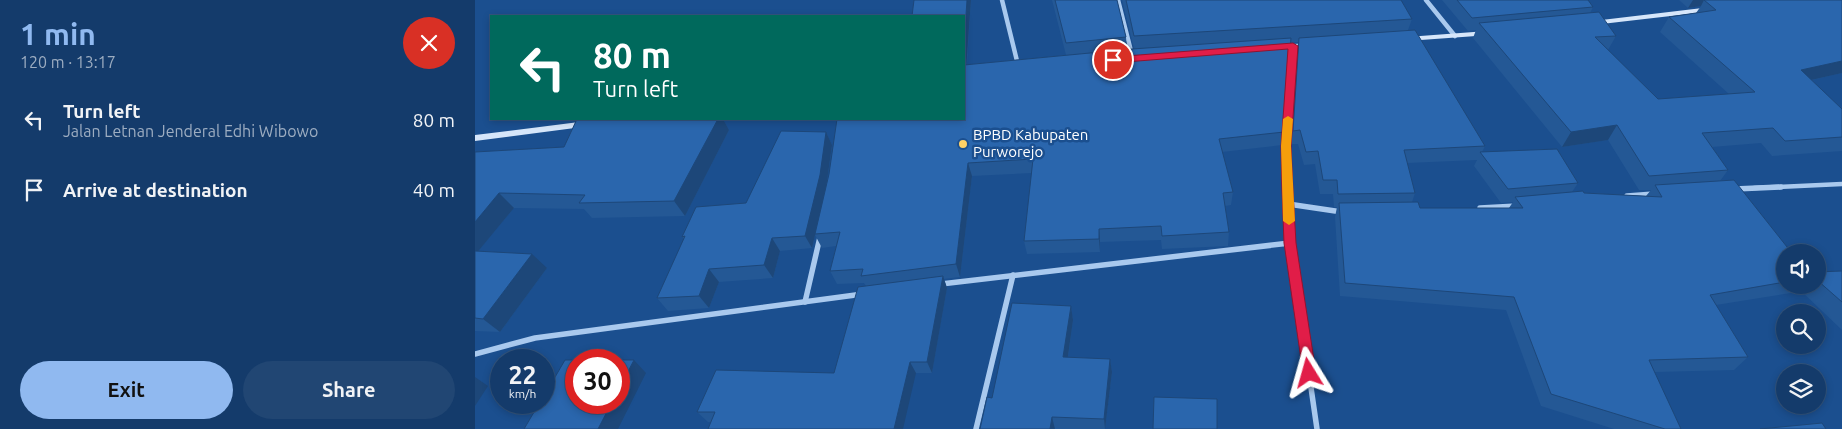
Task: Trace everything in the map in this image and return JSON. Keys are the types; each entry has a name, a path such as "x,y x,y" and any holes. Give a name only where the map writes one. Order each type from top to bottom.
{"street":[{"path":"1002,0 1019,70"},
{"path":"1118,0 1132,58"},
{"path":"1426,0 1455,36"},
{"path":"1579,24 1637,19 1725,7"},
{"path":"1398,39 1493,32"},
{"path":"1265,48 1322,44"},
{"path":"1293,46 1286,146 1290,243 1317,429"},
{"path":"1123,59 1142,57"},
{"path":"1009,70 1028,69"},
{"path":"475,138 593,123"},
{"path":"1733,189 1842,184"},
{"path":"1625,196 1664,193"},
{"path":"1288,204 1334,212 1354,212"},
{"path":"1469,209 1526,205"},
{"path":"805,302 821,230"},
{"path":"938,284 1290,243"},
{"path":"976,429 1013,275"},
{"path":"475,354 535,338 872,293"}],"building":[{"path":"914,0 967,0 965,30 965,15 912,15"},
{"path":"1055,0 1117,0 1126,37 1066,43"},
{"path":"1126,0 1401,0 1412,19 1134,36"},
{"path":"1457,0 1588,0 1593,7 1472,18"},
{"path":"1704,0 1842,0 1842,61 1801,70 1842,109 1842,137 1785,141 1773,128 1702,133 1728,170 1649,176 1617,125 1571,132 1479,23 1599,12 1616,36 1595,37 1658,99 1755,92 1669,17 1716,10"},
{"path":"1415,30 1485,146 1404,150 1415,193 1338,194 1337,180 1323,180 1318,151 1306,152 1300,130 1293,131 1299,38"},
{"path":"1291,38 1284,132 1219,139 1233,192 1223,193 1229,232 1162,236 1161,226 1099,229 1099,239 1024,241 1033,159 968,163 956,264 861,276 863,269 830,271 840,232 815,234 829,174 837,120 965,120 965,65 1132,49"},
{"path":"577,120 717,120 674,201 579,203 585,195 499,193 475,222 475,152 564,147"},
{"path":"781,131 826,132 820,175 805,236 772,238 764,265 709,269 699,296 657,298 696,207 746,203"},
{"path":"1557,149 1578,183 1508,189 1480,152"},
{"path":"1734,180 1785,244 1776,244 1776,284 1710,295 1748,357 1649,360 1681,429 1665,429 1551,394 1514,297 1345,283 1339,203 1418,202 1420,208 1523,208 1515,197 1583,191 1584,193 1662,197 1655,185"},
{"path":"475,251 532,254 483,319 475,318"},
{"path":"1842,271 1842,302 1826,288 1826,272"},
{"path":"943,276 927,362 910,362 894,429 708,429 715,412 697,412 716,370 834,373 858,287"},
{"path":"1012,303 1071,306 1063,357 1110,359 1104,419 1052,417 1050,429 980,429 987,397 992,398"},
{"path":"565,360 565,414 606,414 598,429 524,429 533,414 555,414 555,377"},
{"path":"1154,397 1217,399 1217,429 1153,429"},
{"path":"1822,423 1826,429 1760,429"}],"slow traffic":[{"path":"1288,119 1286,146 1289,221"}],"place":[{"name":"BPBD Kabupaten Purworejo","path":"963,144"}],"route":[{"path":"1113,60 1293,46 1286,146 1287,191 1290,243 1309,373"}]}
